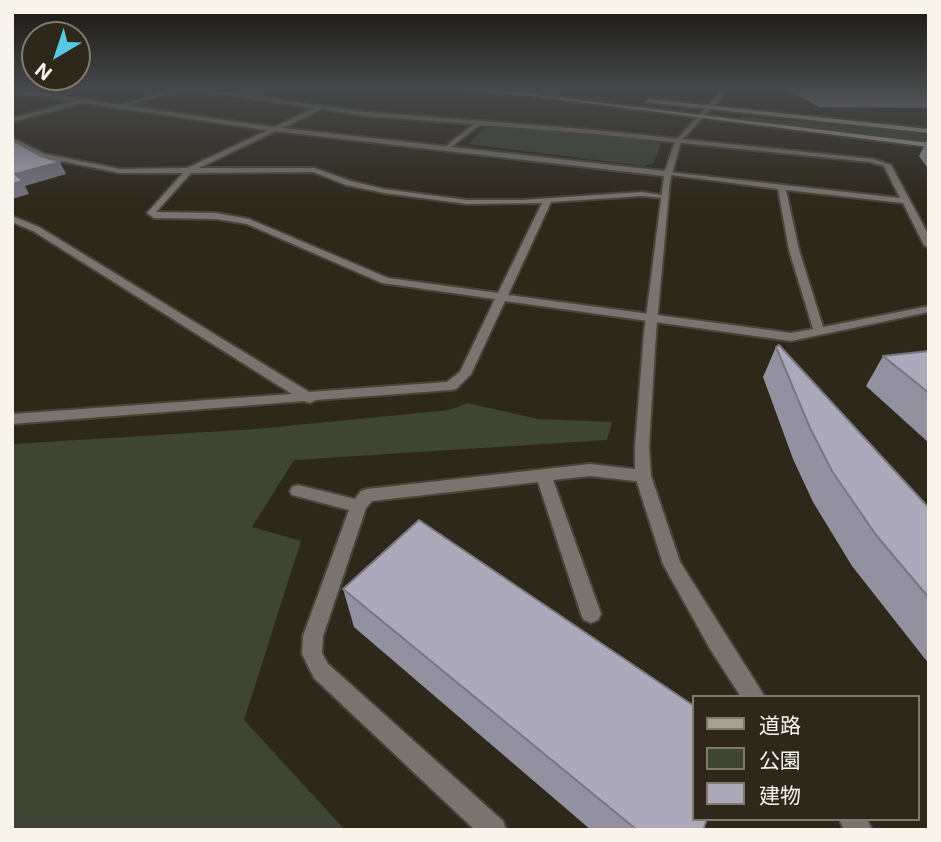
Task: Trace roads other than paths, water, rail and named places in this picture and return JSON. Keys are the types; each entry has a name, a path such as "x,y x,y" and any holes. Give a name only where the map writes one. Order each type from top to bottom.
{"main road":[{"path":"779,127 929,145"},
{"path":"882,127 929,131"}],"street":[{"path":"266,127 906,201"},
{"path":"281,127 190,170 151,213 157,216 216,216 249,222 386,281 791,337 929,309"},
{"path":"447,148 474,127"},
{"path":"517,127 878,162 887,165 929,245"},
{"path":"691,127 678,141 663,196 641,427 643,476 663,541 685,592 753,695"},
{"path":"12,140 43,156 120,171 314,170 349,183 384,191 467,202 642,194 663,196"},
{"path":"782,188 794,250 818,331"},
{"path":"12,419 310,399 445,387 457,383 465,374 548,200"},
{"path":"14,221 36,229 310,399"},
{"path":"494,830 321,671 312,654 313,636 359,506 368,495 590,470 643,476"},
{"path":"544,475 591,614"},
{"path":"298,491 359,506"}]}
